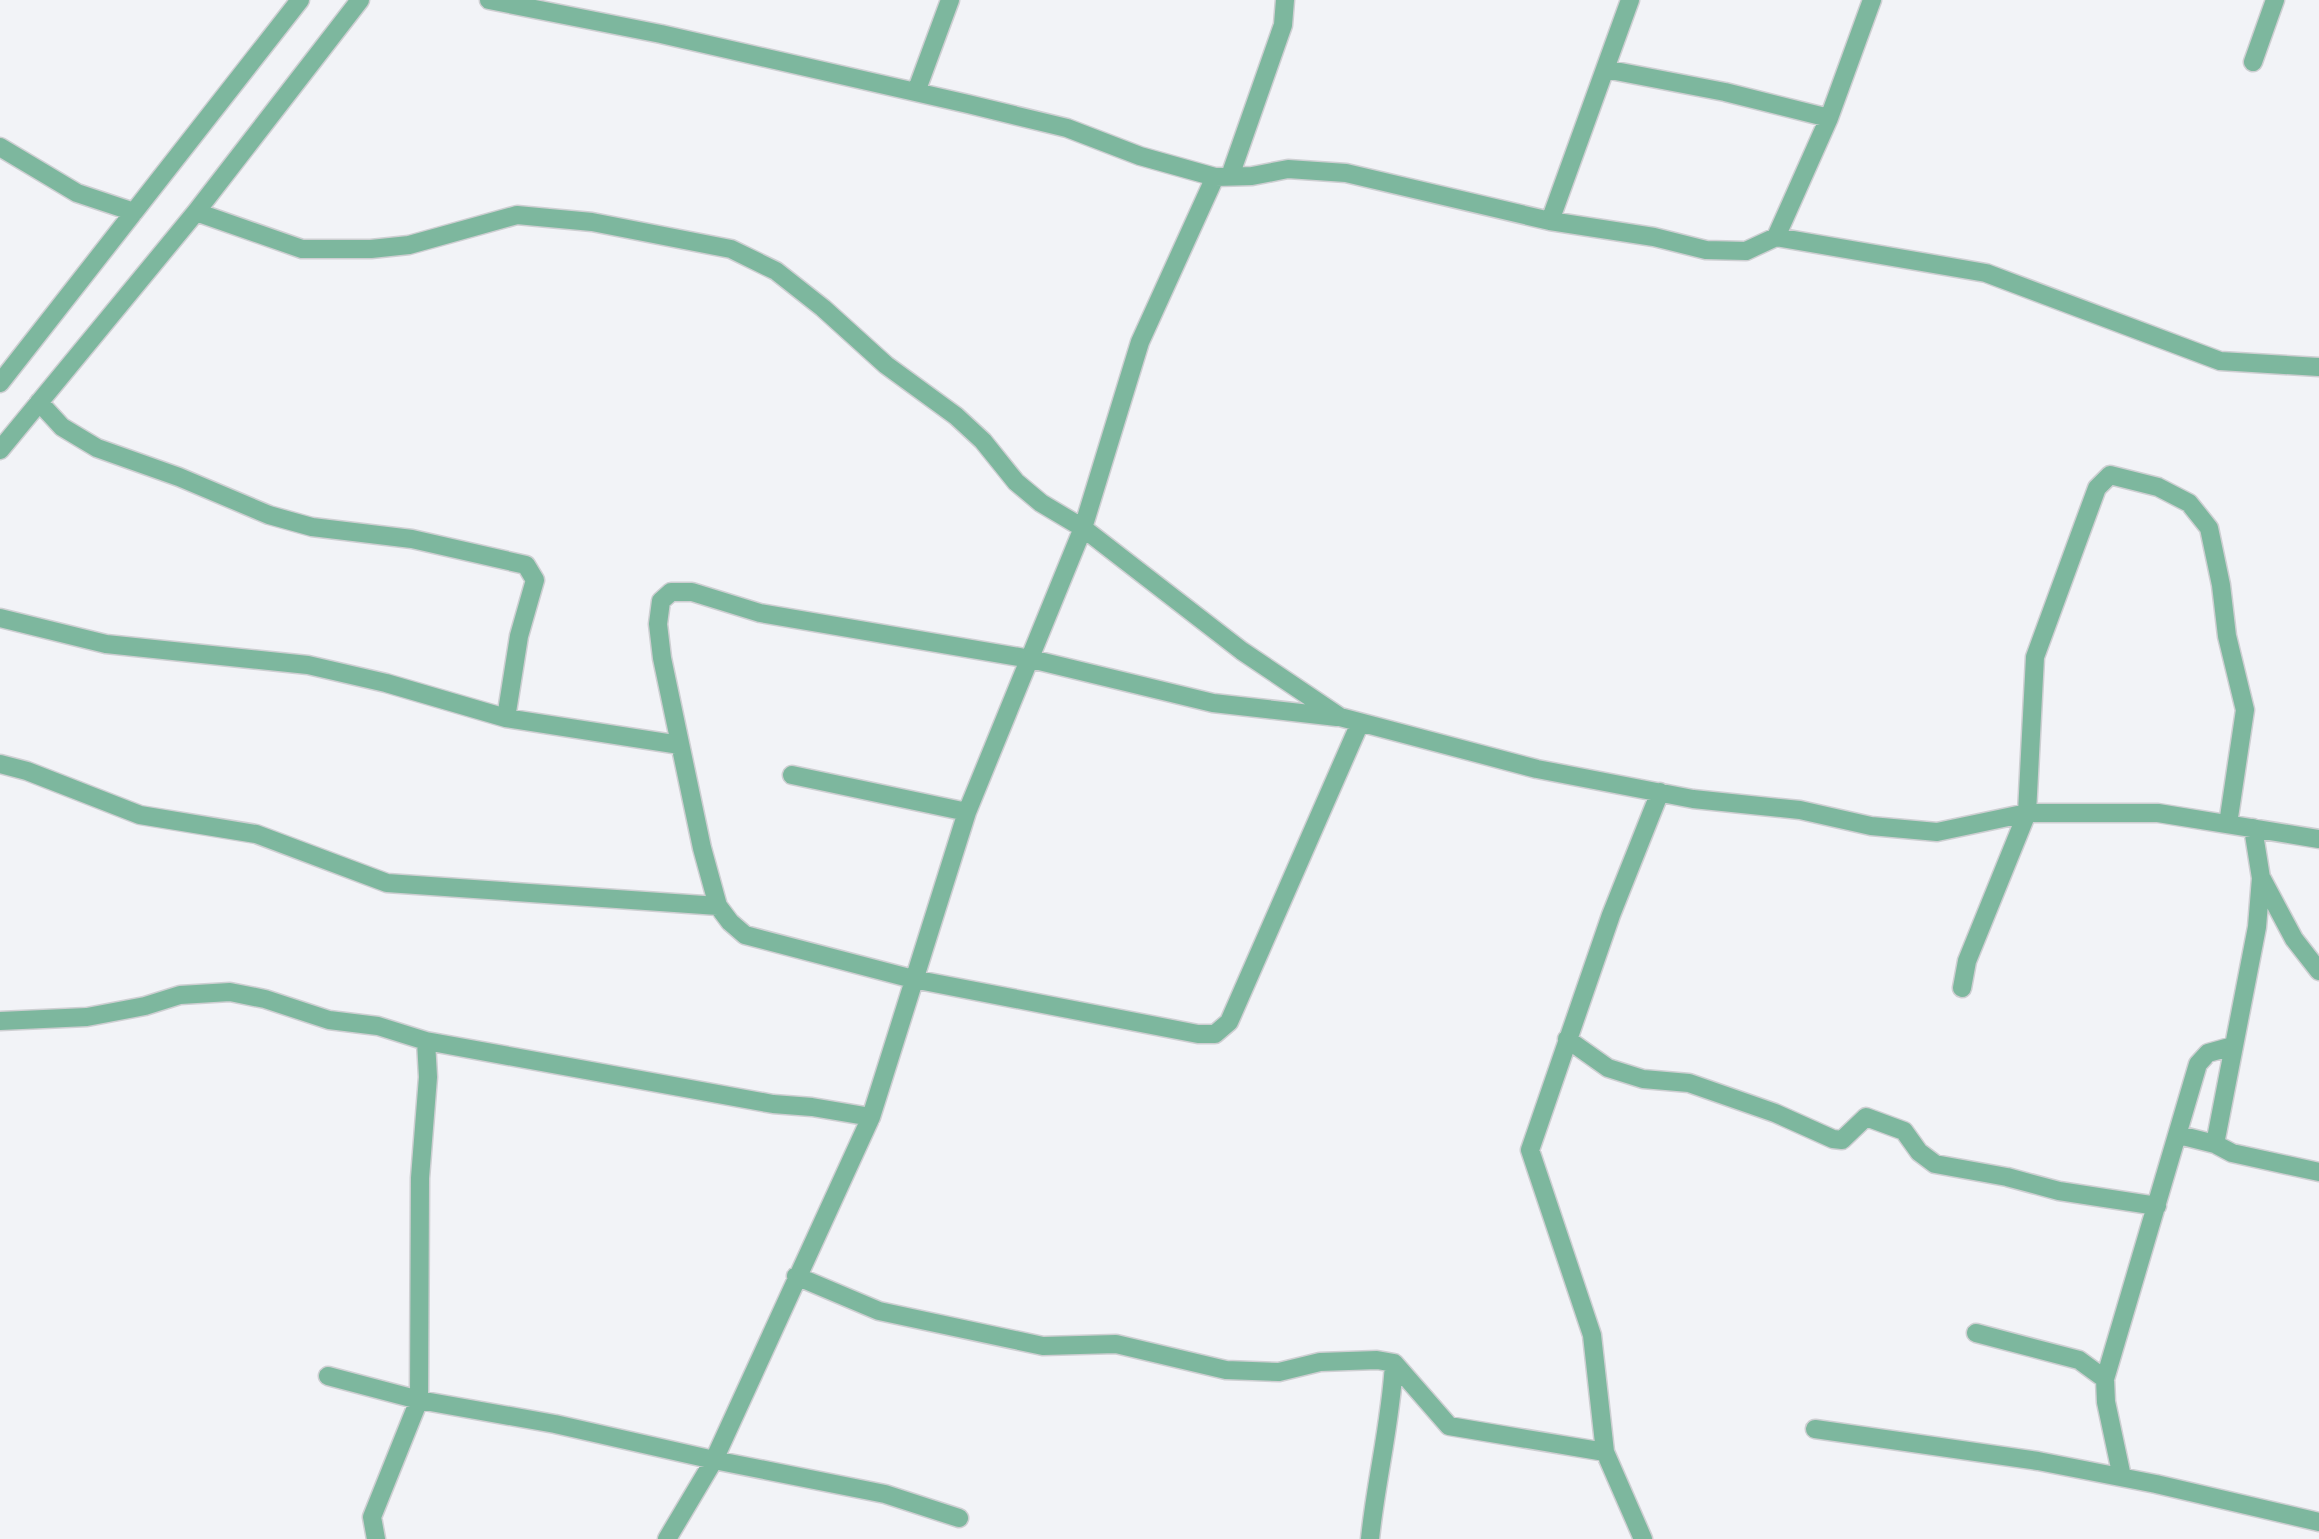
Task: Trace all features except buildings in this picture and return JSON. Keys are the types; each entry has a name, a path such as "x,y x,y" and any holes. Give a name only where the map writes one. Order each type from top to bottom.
{"street":[{"path":"0,383 300,0"},
{"path":"0,450 196,212 360,0"},
{"path":"489,0 661,34 1067,128 1140,156 1222,177 1288,169 1346,173 1549,221 1654,237 1706,250 1746,251 1776,237 1986,273 2220,361 2319,367"},
{"path":"916,92 950,0"},
{"path":"667,1539 714,1460 871,1117 967,811 1083,528 1140,342 1222,177 1283,25 1285,0"},
{"path":"1549,221 1630,0"},
{"path":"1776,237 1829,118 1872,0"},
{"path":"2252,62 2275,0"},
{"path":"1605,69 1725,92 1829,118"},
{"path":"0,147 77,193 134,212"},
{"path":"196,212 302,249 370,249 409,245 517,215 592,222 731,249 776,271 823,308 886,365 956,416 983,441 1016,482 1041,503 1083,528 1242,651 1340,718"},
{"path":"39,402 62,427 97,448 179,477 269,515 312,527 412,539 526,565 535,580 519,636 506,719"},
{"path":"1962,988 1967,961 2027,813 2035,657 2097,488 2110,475 2158,486 2189,503 2209,528 2221,584 2227,636 2245,710 2228,824"},
{"path":"1360,723 1228,1022 1215,1034 1198,1034 913,979 745,934 730,922 718,906 702,848 662,658 658,624 661,601 671,592 692,592 760,613 1031,659 1213,702 1340,718 1360,723 1537,769 1660,792 1800,810 1871,826 1937,832 2027,813 2158,813 2319,839"},
{"path":"0,618 106,644 224,654 308,666 386,684 506,719 680,745"},
{"path":"0,764 27,771 140,815 256,834 387,883 718,906"},
{"path":"792,775 967,811"},
{"path":"1643,1539 1605,1452 1592,1335 1530,1150 1611,915 1660,792"},
{"path":"2215,1144 2257,927 2261,878 2253,828"},
{"path":"2261,878 2294,939 2319,971"},
{"path":"0,1021 87,1017 145,1006 180,995 230,992 329,1020 378,1026 426,1041 773,1104 812,1107 871,1117"},
{"path":"1567,1039 1608,1068 1643,1079 1689,1083 1775,1114 1833,1139 1842,1140 1866,1117 1904,1131 1919,1152 1935,1164 2007,1177 2059,1191 2157,1206"},
{"path":"376,1539 372,1517 419,1400 420,1178 428,1077 426,1041"},
{"path":"2122,1477 2106,1402 2105,1379 2198,1064 2208,1053 2232,1046"},
{"path":"2179,1135 2215,1144 2232,1153 2319,1172"},
{"path":"796,1276 879,1311 1043,1346 1116,1343 1226,1370 1279,1372 1320,1362 1377,1360 1394,1363 1421,1390 1449,1426 1605,1452"},
{"path":"1976,1333 2079,1360 2105,1379"},
{"path":"1370,1539 1376,1480 1392,1410 1394,1363"},
{"path":"328,1376 419,1400 555,1423 714,1460 886,1494 960,1518"},
{"path":"1815,1429 2038,1461 2122,1477 2319,1522"}]}
